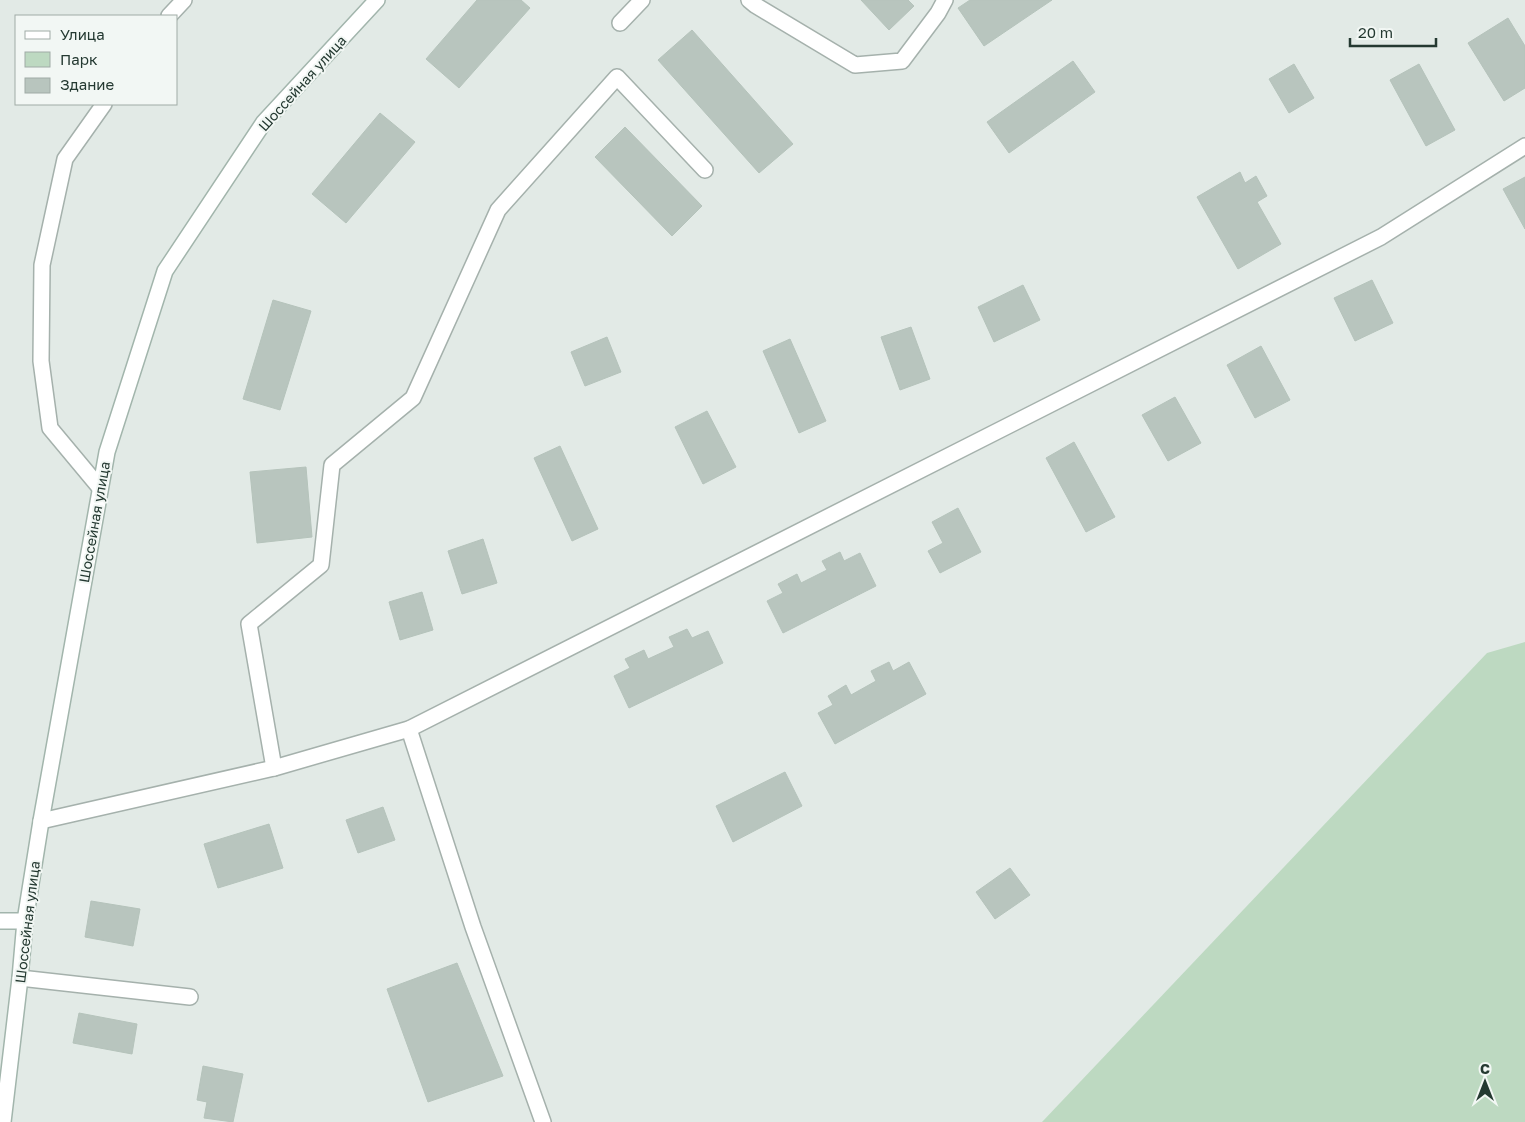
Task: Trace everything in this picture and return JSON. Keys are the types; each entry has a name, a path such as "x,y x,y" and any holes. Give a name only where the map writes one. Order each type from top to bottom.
{"street":[{"path":"170,15 184,0"},
{"name":"Шоссейная улица","path":"3,1122 25,921 100,488 107,452 165,271 264,122 377,0"},
{"path":"620,23 642,0"},
{"path":"749,0 855,65 902,61 938,13 945,0"},
{"path":"274,768 249,624 321,565 332,466 413,398 498,210 617,77 705,170"},
{"path":"100,488 50,428 41,361 42,265 65,160 103,105"},
{"path":"41,821 274,768 410,729 1381,237 1525,146"},
{"path":"410,729 472,927 543,1122"},
{"path":"0,920 25,921"},
{"path":"20,978 190,997"}],"green space":[{"path":"1525,642 1525,1122 1042,1122 1487,653"}],"building":[{"path":"477,0 521,0 530,8 459,88 426,59"},
{"path":"861,0 908,0 914,6 889,30"},
{"path":"970,0 1052,0 984,46 958,8"},
{"path":"1508,18 1525,46 1525,88 1504,101 1468,43"},
{"path":"692,30 793,144 759,173 658,60"},
{"path":"1073,61 1095,92 1009,153 987,122"},
{"path":"1294,64 1314,98 1289,113 1269,79"},
{"path":"1419,64 1455,130 1426,146 1390,80"},
{"path":"380,113 415,142 346,223 312,194"},
{"path":"625,127 702,206 672,236 595,157"},
{"path":"1240,172 1245,183 1256,176 1267,196 1257,202 1281,244 1238,269 1197,197"},
{"path":"1525,177 1525,229 1503,189"},
{"path":"1372,280 1393,323 1355,341 1334,298"},
{"path":"1023,285 1040,320 994,342 978,307"},
{"path":"273,300 311,311 280,410 243,399"},
{"path":"911,327 930,379 900,390 881,337"},
{"path":"607,337 621,372 585,386 571,352"},
{"path":"790,339 826,421 799,433 763,351"},
{"path":"1261,346 1290,400 1255,418 1227,365"},
{"path":"1175,397 1201,443 1168,461 1142,415"},
{"path":"707,411 736,467 703,484 675,427"},
{"path":"1074,442 1115,517 1086,532 1046,458"},
{"path":"560,446 598,529 572,541 534,458"},
{"path":"306,467 312,537 257,543 250,472"},
{"path":"958,508 981,552 940,573 928,551 943,543 932,522"},
{"path":"483,539 497,583 462,594 448,551"},
{"path":"840,552 844,561 860,553 876,586 783,633 767,601 783,593 778,584 797,574 801,583 827,570 822,561"},
{"path":"422,592 433,630 400,640 389,602"},
{"path":"687,629 692,638 708,631 723,663 629,708 614,676 630,668 625,659 644,650 648,659 674,647 669,637"},
{"path":"889,662 893,671 909,662 926,694 835,744 818,713 833,705 828,696 846,685 851,695 876,681 871,671"},
{"path":"785,772 802,806 733,842 716,806"},
{"path":"383,807 395,840 358,853 346,820"},
{"path":"269,824 283,868 218,888 204,844"},
{"path":"1010,868 1030,895 995,919 976,892"},
{"path":"91,901 140,909 133,946 85,937"},
{"path":"457,963 503,1076 428,1102 387,989"},
{"path":"79,1013 137,1024 132,1054 73,1043"},
{"path":"203,1066 243,1074 233,1122 204,1118 207,1102 197,1100"}]}
